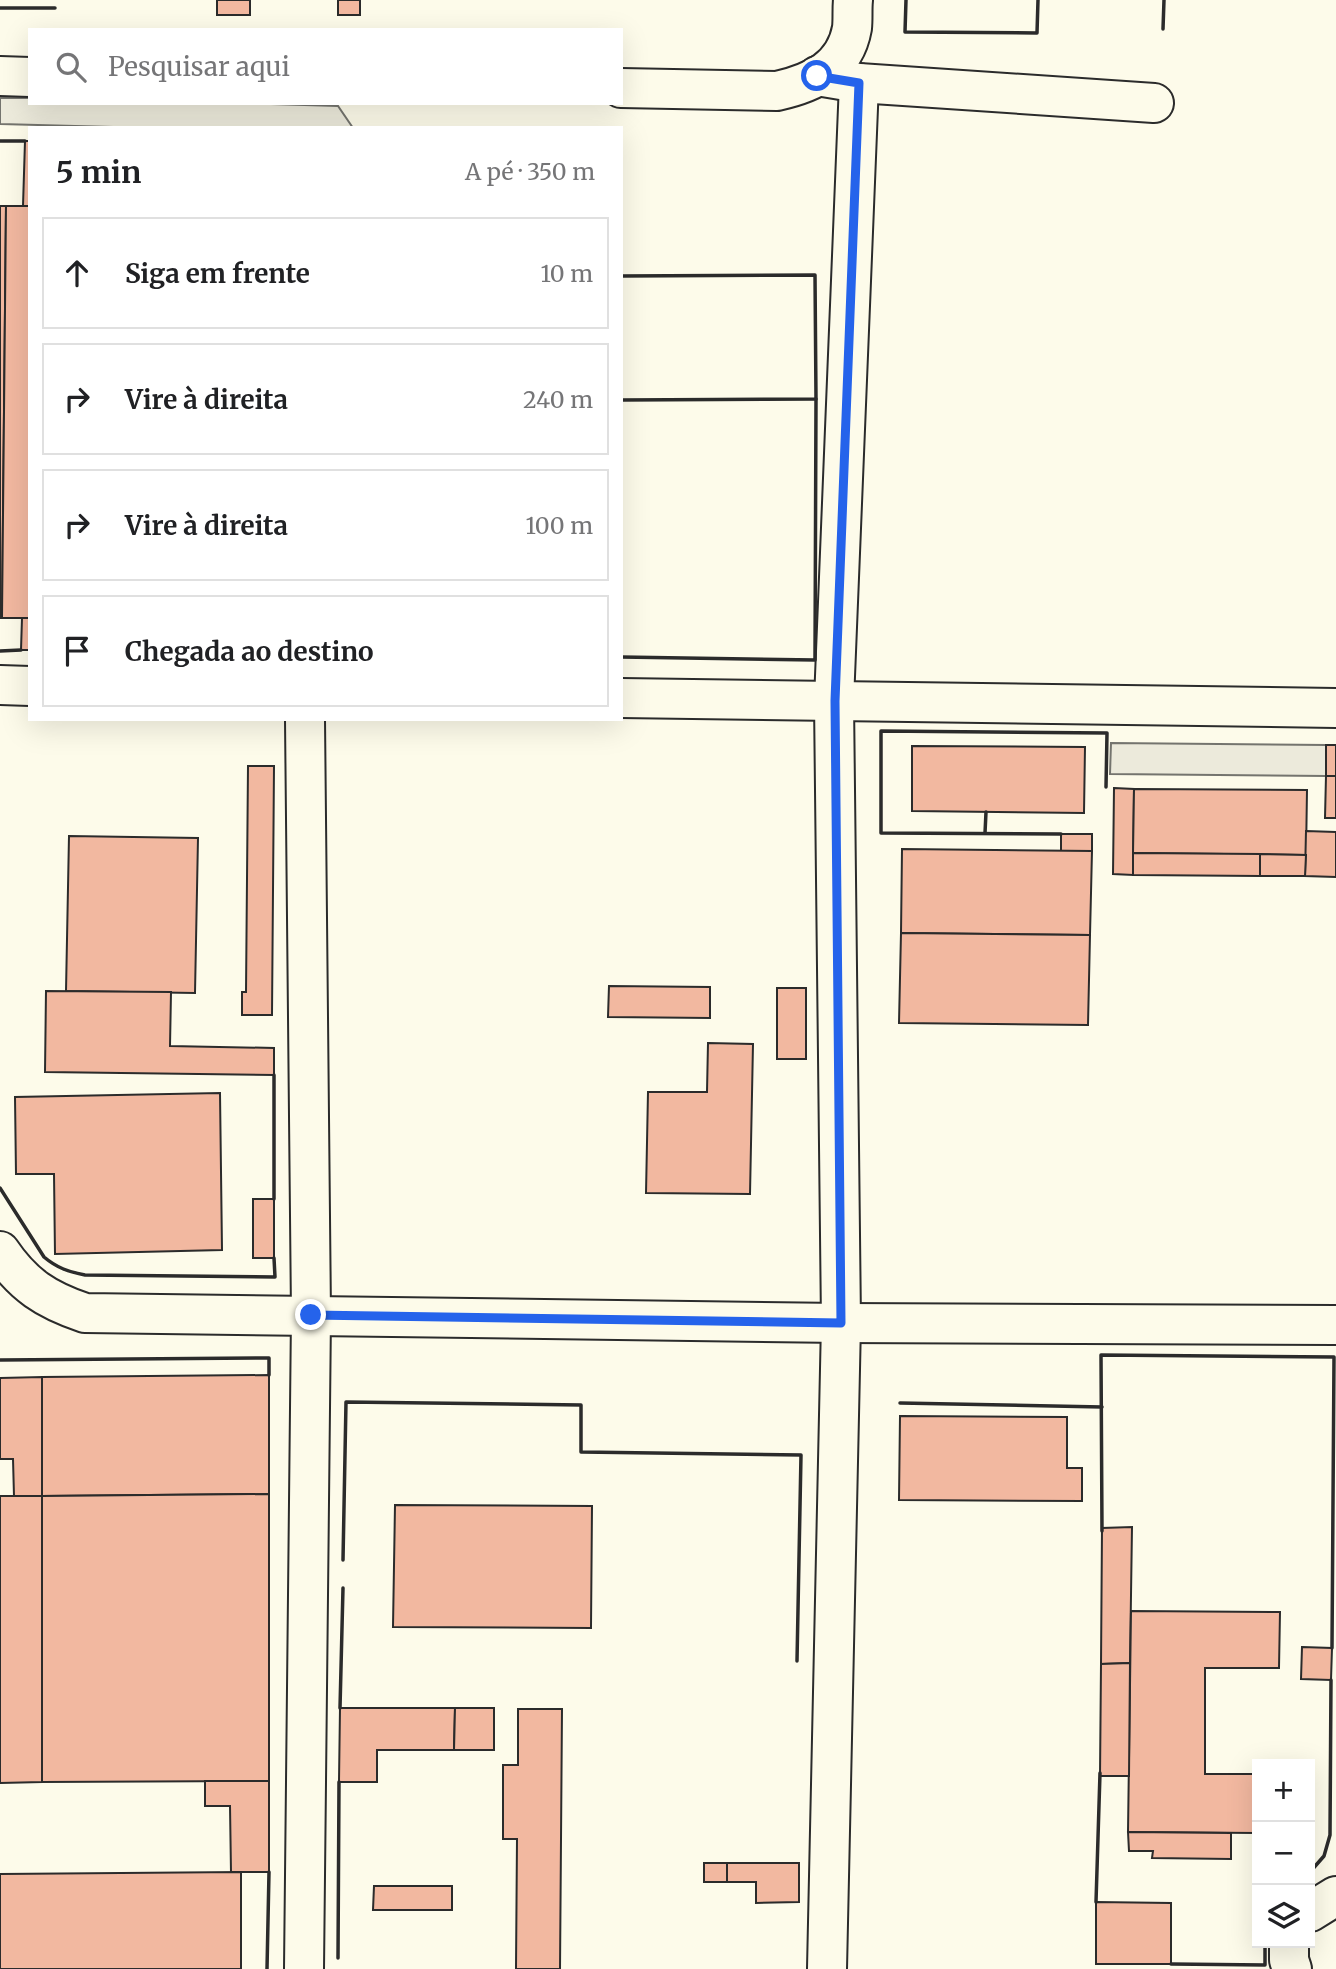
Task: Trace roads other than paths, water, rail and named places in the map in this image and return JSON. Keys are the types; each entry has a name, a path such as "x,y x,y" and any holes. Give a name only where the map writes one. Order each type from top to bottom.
{"street":[{"path":"623,88 777,91 798,86 836,63 846,47 852,27 853,0"},
{"path":"0,76 28,77"},
{"path":"817,76 859,83 1154,103"},
{"path":"827,1969 841,1323 835,701 859,83"},
{"path":"0,685 28,686"},
{"path":"623,698 1336,708"},
{"path":"304,1969 311,1315 305,721"},
{"path":"0,1251 13,1271 34,1289 60,1304 85,1313 841,1323 1336,1325"},
{"path":"1315,1909 1336,1895"},
{"path":"1289,1948 1292,1969"}]}
